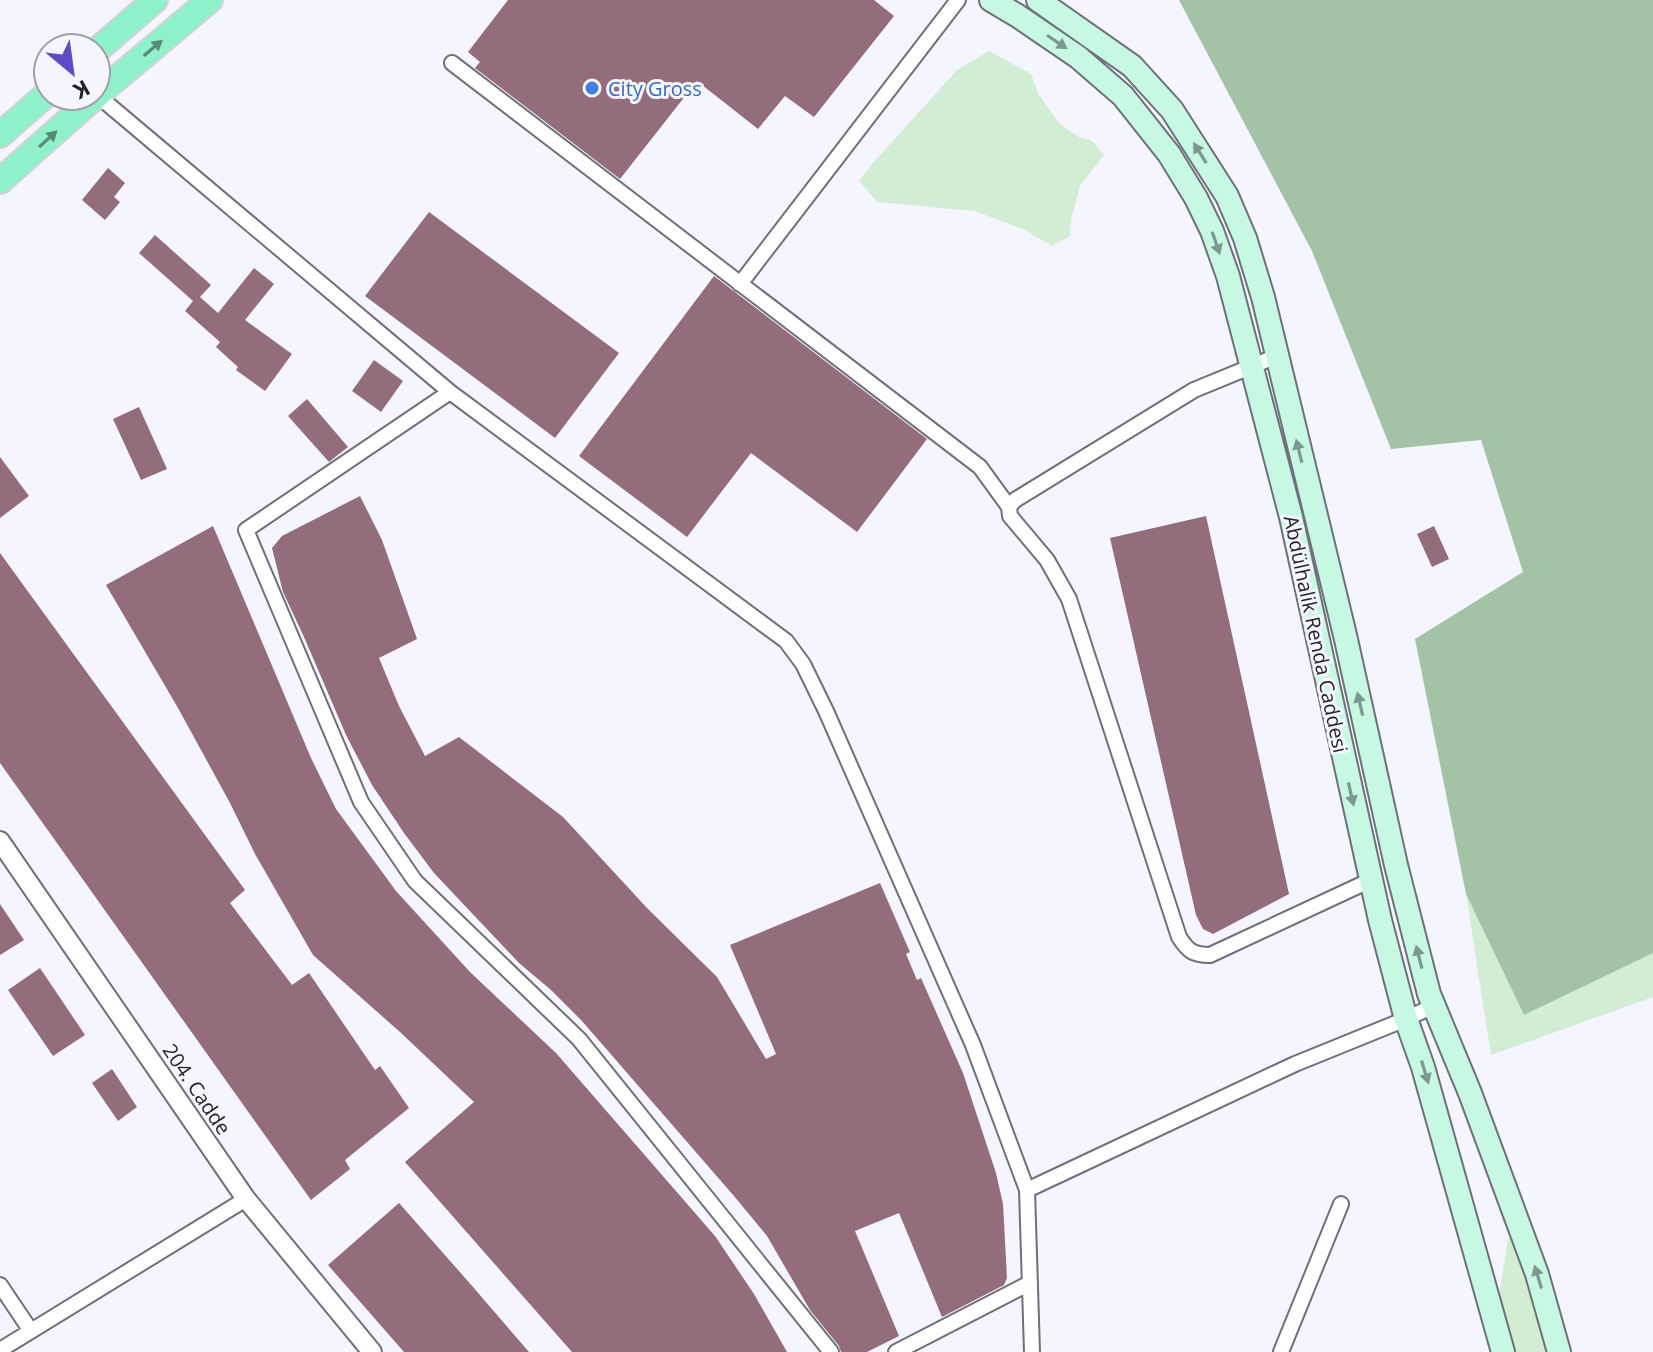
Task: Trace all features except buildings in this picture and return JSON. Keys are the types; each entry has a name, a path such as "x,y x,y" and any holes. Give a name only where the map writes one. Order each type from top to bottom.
{"main road":[{"path":"112,37 155,0"},
{"path":"112,82 210,0"},
{"name":"Abdülhalik Renda Caddesi","path":"991,0 1078,57 1123,96 1169,154 1212,231 1228,276 1291,517 1371,880 1406,1019 1423,1067 1503,1352"},
{"name":"Abdülhalik Renda Caddesi","path":"1038,0 1132,66 1172,110 1227,196 1245,238 1263,297 1429,994 1537,1274 1559,1352"},
{"path":"0,135 32,107"},
{"path":"0,181 78,112"},
{"path":"1447,1150 1461,1136 1485,1135"}],"street":[{"path":"740,284 958,0"},
{"path":"452,63 980,467 1009,507 1010,516 1047,560 1069,599 1179,937 1187,949 1196,955 1210,955 1371,880"},
{"path":"112,108 450,392 786,641 803,664 826,711 973,1045 1027,1190 1032,1352"},
{"path":"1009,507 1035,487 1194,390 1277,356"},
{"path":"450,392 246,530 361,802 415,881 579,1039 831,1352"},
{"name":"204. Cadde","path":"0,841 246,1199 372,1352"},
{"path":"1027,1190 1295,1064 1433,1006"},
{"path":"0,1350 246,1199"},
{"path":"1281,1352 1341,1204"},
{"path":"896,1352 1030,1283"},
{"path":"0,1285 31,1331"}],"green space":[{"path":"1179,0 1653,0 1653,953 1524,1015 1466,894 1415,639 1523,572 1481,440 1391,449 1312,251"},
{"path":"989,51 1031,74 1039,95 1059,123 1080,138 1091,140 1104,155 1080,186 1070,236 1052,246 1023,229 974,211 877,202 859,181 957,70"},
{"path":"1466,894 1524,1015 1653,953 1653,997 1491,1055"},
{"path":"1508,1238 1516,1240 1548,1352 1513,1352 1498,1304"}],"place":[{"name":"City Gross","path":"592,88"}]}
